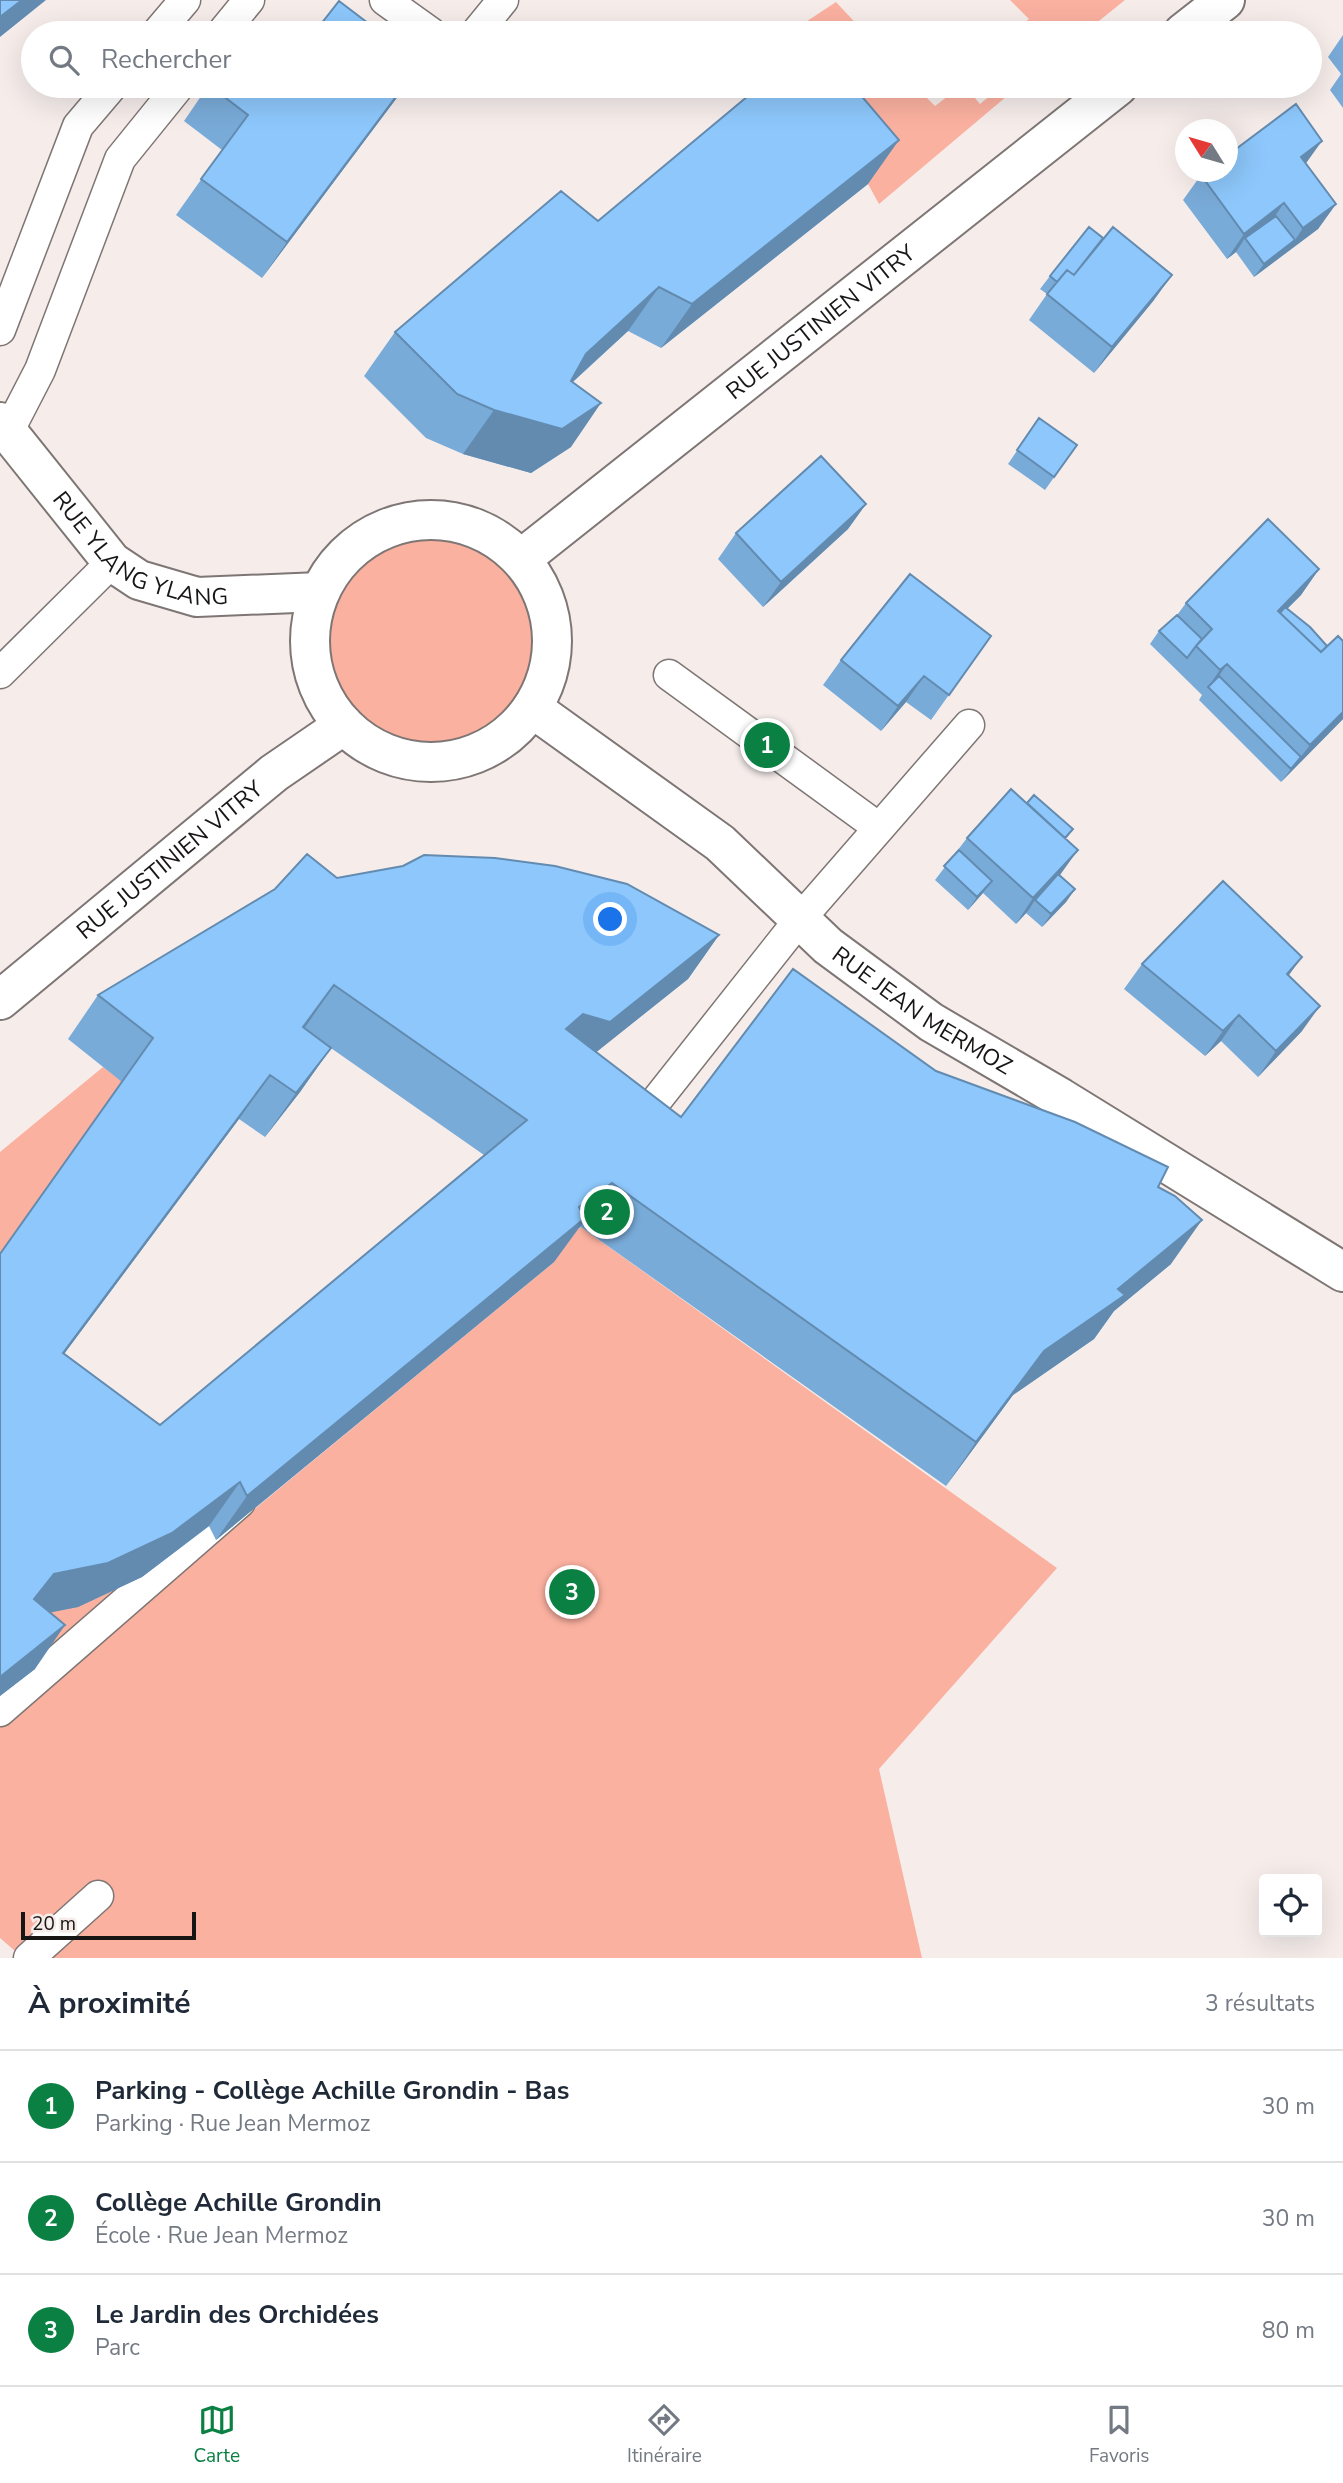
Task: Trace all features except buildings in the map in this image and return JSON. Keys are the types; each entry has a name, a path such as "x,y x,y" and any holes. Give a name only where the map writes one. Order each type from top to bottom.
{"street":[{"path":"1199,21 1225,0"},
{"name":"RUE JUSTINIEN VITRY","path":"521,559 1103,98"},
{"name":"RUE YLANG YLANG","path":"4,427 112,562 139,580 197,597 320,592"},
{"path":"451,521 490,534 521,559 543,592 552,631 548,671 532,708 505,737 469,756 430,763 390,756 356,737 328,708 313,671 310,631 320,592 341,559 373,534 412,522 451,521"},
{"name":"RUE JEAN MERMOZ","path":"532,708 719,844 828,946 931,1022 1343,1272"},
{"name":"RUE JUSTINIEN VITRY","path":"0,1000 274,773 344,725"}],"lane":[{"path":"167,21 185,0"},
{"path":"232,21 249,0"},
{"path":"385,0 414,21"},
{"path":"486,21 503,0"},
{"path":"0,330 78,126 102,98"},
{"path":"4,427 40,370 120,159 169,98"},
{"path":"0,673 112,562"},
{"path":"669,675 879,828"},
{"path":"615,1153 800,919 969,725"},
{"path":"0,1711 262,1483"},
{"path":"29,1958 98,1896"}],"shaded area":[{"path":"1010,0 1125,0 1099,21 1026,21 1029,19"},
{"path":"836,2 854,21 807,21"},
{"path":"795,98 927,98 935,106 945,98 975,98 980,104 987,98 1005,98 879,204 868,184"},
{"path":"431,520 455,523 488,535 508,548 524,564 537,584 546,606 552,641 549,665 537,698 524,718 508,734 488,747 466,756 431,762 407,759 374,747 354,734 338,718 325,698 316,676 310,641 313,617 325,584 338,564 354,548 374,535 396,526"},
{"path":"103,1067 123,1082 0,1253 0,1152"},
{"path":"581,1227 1057,1568 879,1769 922,1958 23,1958 0,1938 0,1696 23,1618 217,1540 554,1262 548,1251"}],"place":[{"name":"Parking - Collège Achille Grondin - Bas","path":"767,745"},
{"name":"Collège Achille Grondin","path":"607,1212"},
{"name":"Le Jardin des Orchidées","path":"572,1592"}]}
